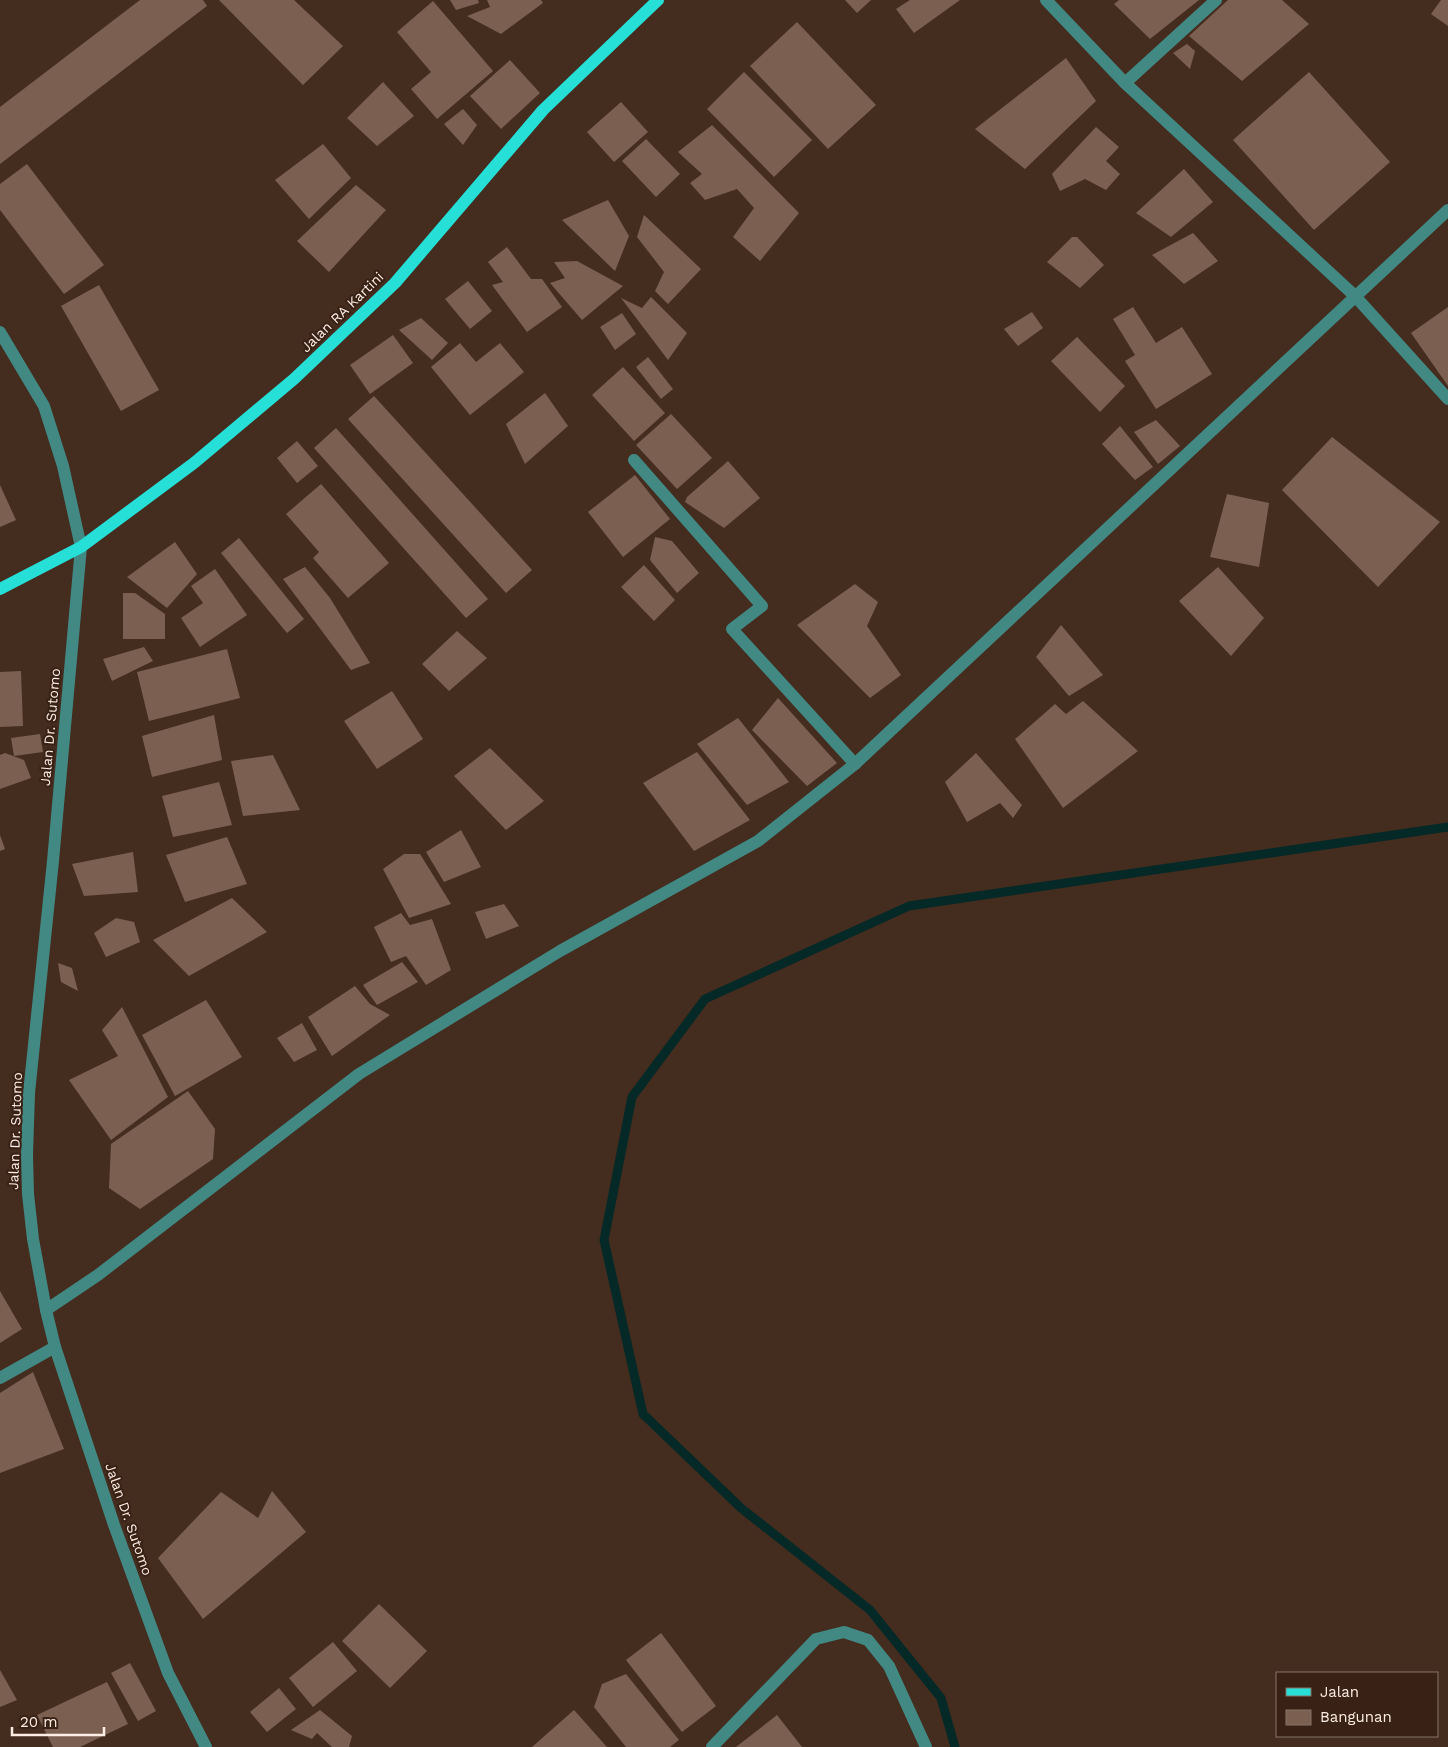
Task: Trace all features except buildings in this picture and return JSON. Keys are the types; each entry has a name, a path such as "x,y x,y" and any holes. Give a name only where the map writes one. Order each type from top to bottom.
{"main road":[{"name":"Jalan RA Kartini","path":"0,589 81,547 194,463 294,379 395,282 543,110 658,0"}],"street":[{"path":"1046,0 1125,83 1355,296 1448,399"},
{"path":"1125,83 1216,0"},
{"path":"46,1310 98,1275 359,1074 560,951 758,841 855,764 1448,210"},
{"name":"Jalan Dr. Sutomo","path":"0,332 44,406 63,466 81,547 53,861 29,1093 28,1194 33,1239 55,1347 114,1525 168,1673 206,1747"},
{"path":"634,460 762,606 732,629 855,764"},
{"path":"0,1378 55,1347"},
{"path":"712,1747 816,1638 844,1632 868,1640 889,1666 926,1747"}],"waterway":[{"path":"955,1747 941,1698 870,1610 741,1508 643,1414 604,1240 632,1097 705,999 909,906 1448,827"}]}
